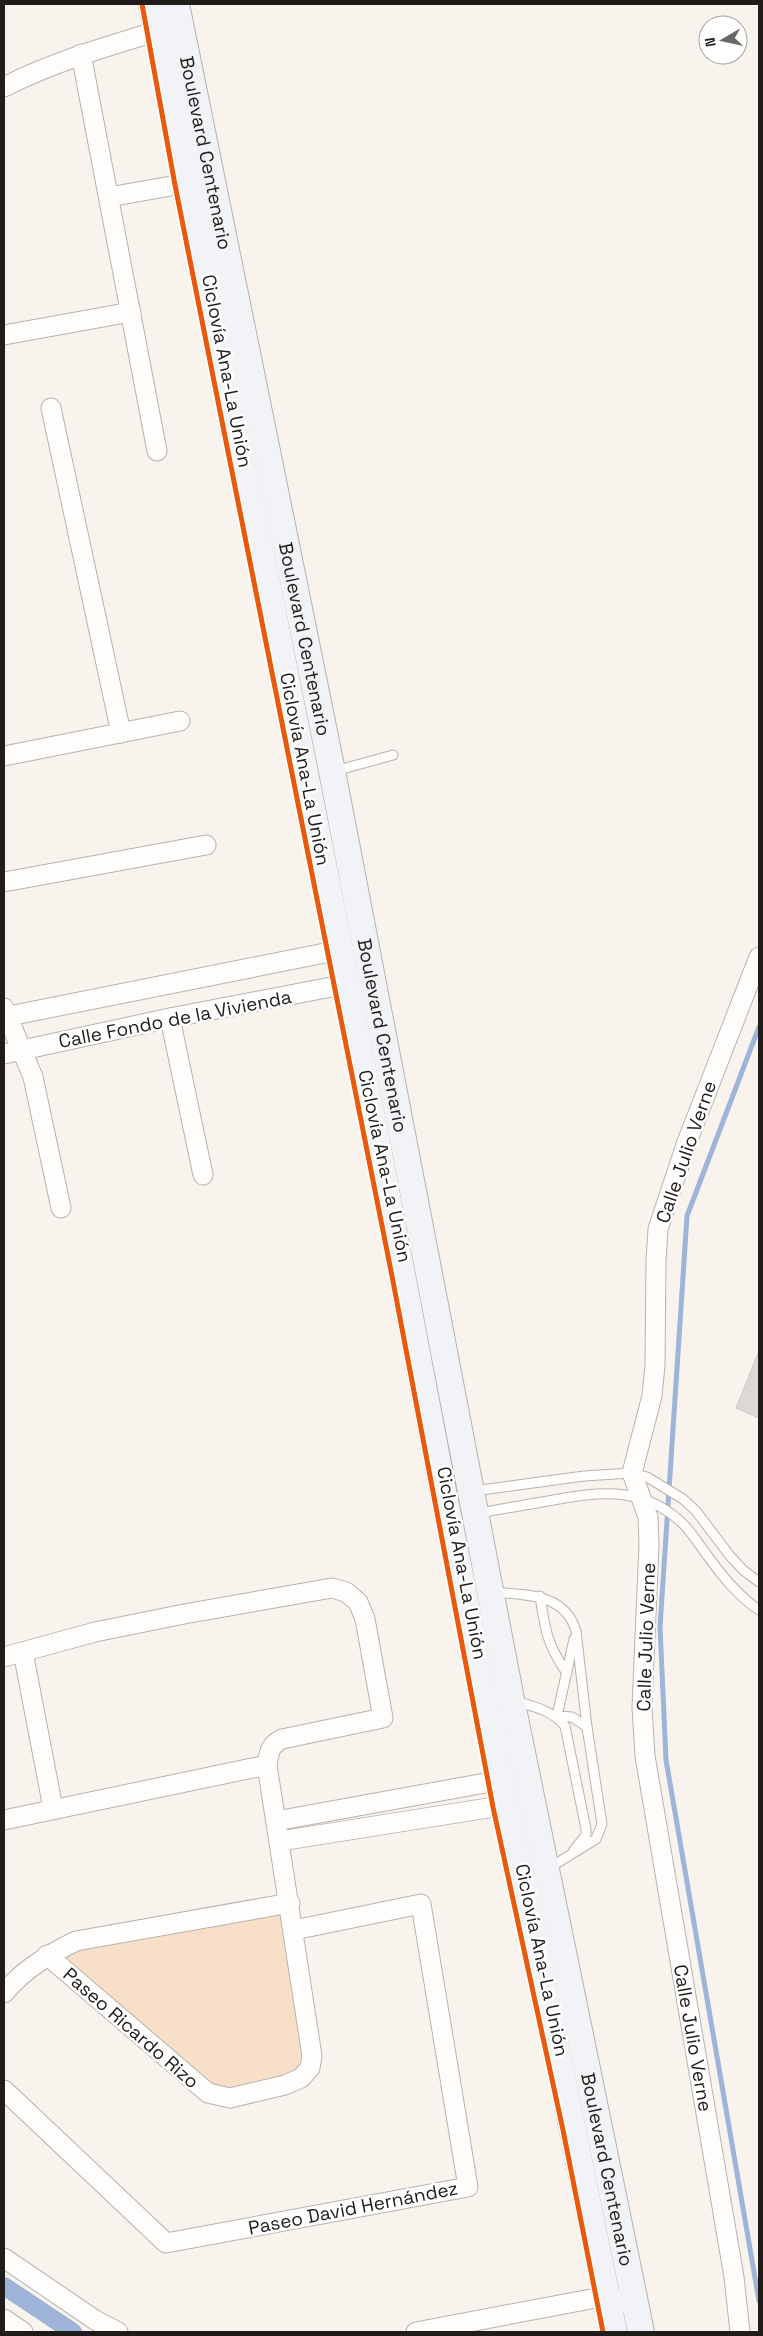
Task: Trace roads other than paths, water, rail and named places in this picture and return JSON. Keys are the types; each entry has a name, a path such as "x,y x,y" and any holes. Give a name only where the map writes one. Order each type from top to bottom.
{"main road":[{"name":"Boulevard Centenario","path":"152,4 199,181 319,775 390,1072 406,1151 459,1505 505,1793 614,2332"},
{"name":"Boulevard Centenario","path":"176,4 199,181"},
{"name":"Boulevard Centenario","path":"319,775 340,950 379,1156 459,1505 490,1592 641,2332"},
{"path":"340,950 351,957 356,965 376,1058 390,1072"},
{"path":"379,1156 406,1151"},
{"path":"505,1793 514,1787 518,1795 533,1853 557,1925"},
{"path":"548,2005 560,2037 574,2088 596,2110"}],"street":[{"path":"4,87 32,73 81,54 158,32"},
{"path":"81,54 157,451"},
{"path":"109,197 199,181"},
{"path":"4,336 131,312"},
{"path":"51,408 121,733"},
{"path":"4,756 180,721"},
{"path":"4,882 206,845"},
{"name":"Calle Fondo de la Vivienda","path":"5,1014 340,950"},
{"name":"Calle Julio Verne","path":"740,2332 734,2277 645,1756 642,1707 649,1501 632,1473 652,1396 655,1365 658,1229 687,1142 759,957"},
{"name":"Calle Fondo de la Vivienda","path":"13,1052 170,1018 347,984"},
{"path":"5,1014 13,1052 33,1077 62,1208"},
{"path":"170,1018 203,1175"},
{"path":"4,1657 95,1632 332,1588 346,1592 358,1602 364,1619 383,1718 282,1739 269,1750 267,1765 294,1930"},
{"path":"23,1652 53,1808"},
{"path":"4,1820 53,1808 267,1765"},
{"path":"276,1821 505,1793"},
{"path":"280,1841 505,1793"},
{"path":"4,1994 16,1978 47,1955 76,1941 290,1903"},
{"name":"Paseo David Hernández","path":"4,2090 166,2243 468,2187 421,1904 294,1930"},
{"name":"Paseo Ricardo Rizo","path":"47,1955 208,2093 230,2098 285,2085 301,2078 310,2068 312,2056 294,1930"},
{"path":"4,2258 95,2320 118,2332"},
{"path":"607,2296 629,2269"},
{"path":"416,2332 607,2296 636,2307"},
{"path":"4,2319 23,2332"}],"lane":[{"path":"319,775 393,755"},
{"path":"459,1505 584,1476 632,1473 656,1481 696,1510 730,1556 743,1570 759,1582"},
{"path":"459,1505 613,1493 649,1501 687,1528 717,1570 744,1600 759,1610"},
{"path":"490,1592 540,1596 557,1603 573,1620 576,1631 586,1727 602,1824 596,1839 546,1870"},
{"path":"540,1596 553,1653 567,1673"},
{"path":"557,1716 576,1631"},
{"path":"511,1699 557,1716 572,1717 586,1727"},
{"path":"557,1716 565,1726 586,1829 586,1835 571,1854"}],"waterway":[{"path":"759,1027 687,1216 660,1627 666,1760 759,2301"},
{"path":"4,2286 73,2332"}]}
